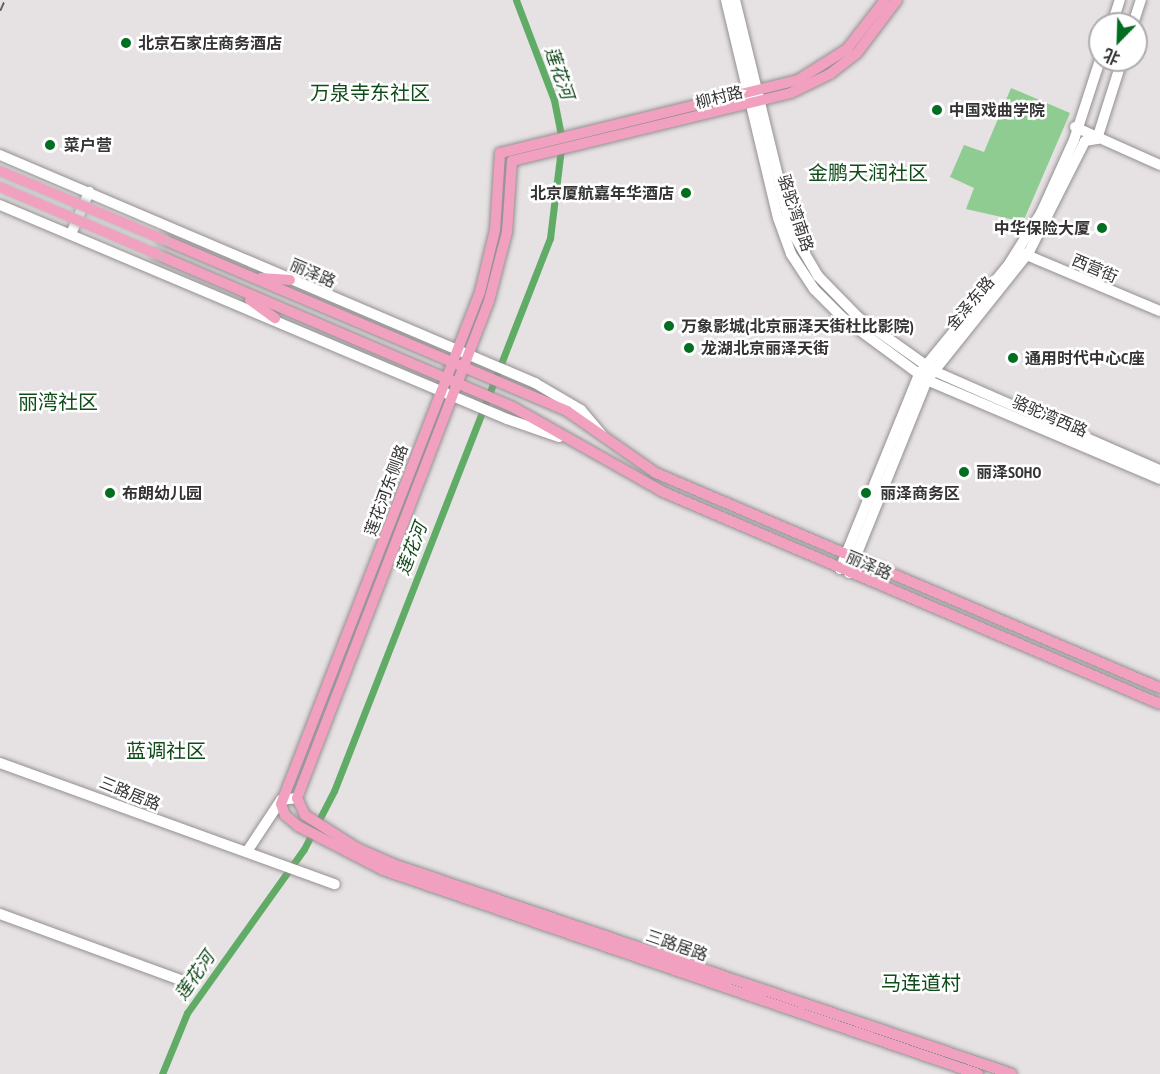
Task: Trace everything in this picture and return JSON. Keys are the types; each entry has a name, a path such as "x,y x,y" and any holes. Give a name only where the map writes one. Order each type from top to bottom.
{"main road":[{"name":"柳村路","path":"752,99 798,80 830,62 857,39 885,0"},
{"name":"柳村路","path":"501,153 549,147 806,87 847,62 877,31 897,0"},
{"name":"柳村路","path":"512,161 549,147"},
{"name":"莲花河东侧路","path":"466,354 490,257 501,153"},
{"name":"莲花河东侧路","path":"281,800 456,382 500,264 512,161"},
{"name":"丽泽路","path":"0,171 567,411 656,473 1160,688"},
{"name":"丽泽路","path":"0,187 513,407 632,478 844,571 1160,704"},
{"path":"251,278 290,280"},
{"path":"235,289 275,318"},
{"name":"莲花河东侧路","path":"297,798 450,395"},
{"name":"三路居路","path":"297,798 305,815 337,835 396,865 1012,1074"},
{"name":"三路居路","path":"281,800 285,815 298,826 330,845 383,870 978,1074"}],"street":[{"name":"骆驼湾南路","path":"726,0 785,239 806,279 843,318 926,373"},
{"name":"骆驼湾南路","path":"735,0 752,99"},
{"name":"金泽东路","path":"844,571 926,373 1023,253 1080,141 1075,127 1096,72"},
{"path":"1097,139 1118,72"},
{"path":"1075,127 1097,139 1160,165"},
{"path":"1080,141 1097,139"},
{"path":"1080,141 1160,173"},
{"name":"丽泽路","path":"0,155 523,378 581,410 602,435"},
{"path":"71,234 89,192"},
{"name":"丽泽路","path":"0,205 275,318 507,419 573,441"},
{"name":"西营街","path":"1023,253 1160,311"},
{"name":"骆驼湾西路","path":"926,373 1160,470"},
{"name":"骆驼湾西路","path":"926,373 1160,479"},
{"name":"三路居路","path":"0,763 248,850 308,876 335,884"},
{"path":"248,850 281,800 297,798"},
{"path":"0,914 189,983"}],"green space":[{"path":"1011,88 1070,113 1023,222 966,209 974,188 950,177 964,145 984,152"}],"waterway":[{"name":"莲花河","path":"162,1074 187,1013 304,849 334,791 550,238 562,140 554,100 516,0"}],"railway":[{"path":"0,11 5,0"}],"place":[{"name":"北京石家庄商务酒店","path":"126,43"},
{"name":"中国戏曲学院","path":"937,110"},
{"name":"菜户营","path":"50,145"},
{"name":"北京厦航嘉年华酒店","path":"686,193"},
{"name":"中华保险大厦","path":"1102,228"},
{"name":"万象影城(北京丽泽天街杜比影院)","path":"669,326"},
{"name":"龙湖北京丽泽天街","path":"689,348"},
{"name":"通用时代中心C座","path":"1013,358"},
{"name":"丽泽SOHO","path":"964,472"},
{"name":"布朗幼儿园","path":"110,493"},
{"name":"丽泽商务区","path":"866,493"}],"district":[{"name":"万泉寺东社区","path":"370,93"},
{"name":"金鹏天润社区","path":"868,173"},
{"name":"丽湾社区","path":"58,402"},
{"name":"蓝调社区","path":"166,751"},
{"name":"马连道村","path":"921,983"}]}
